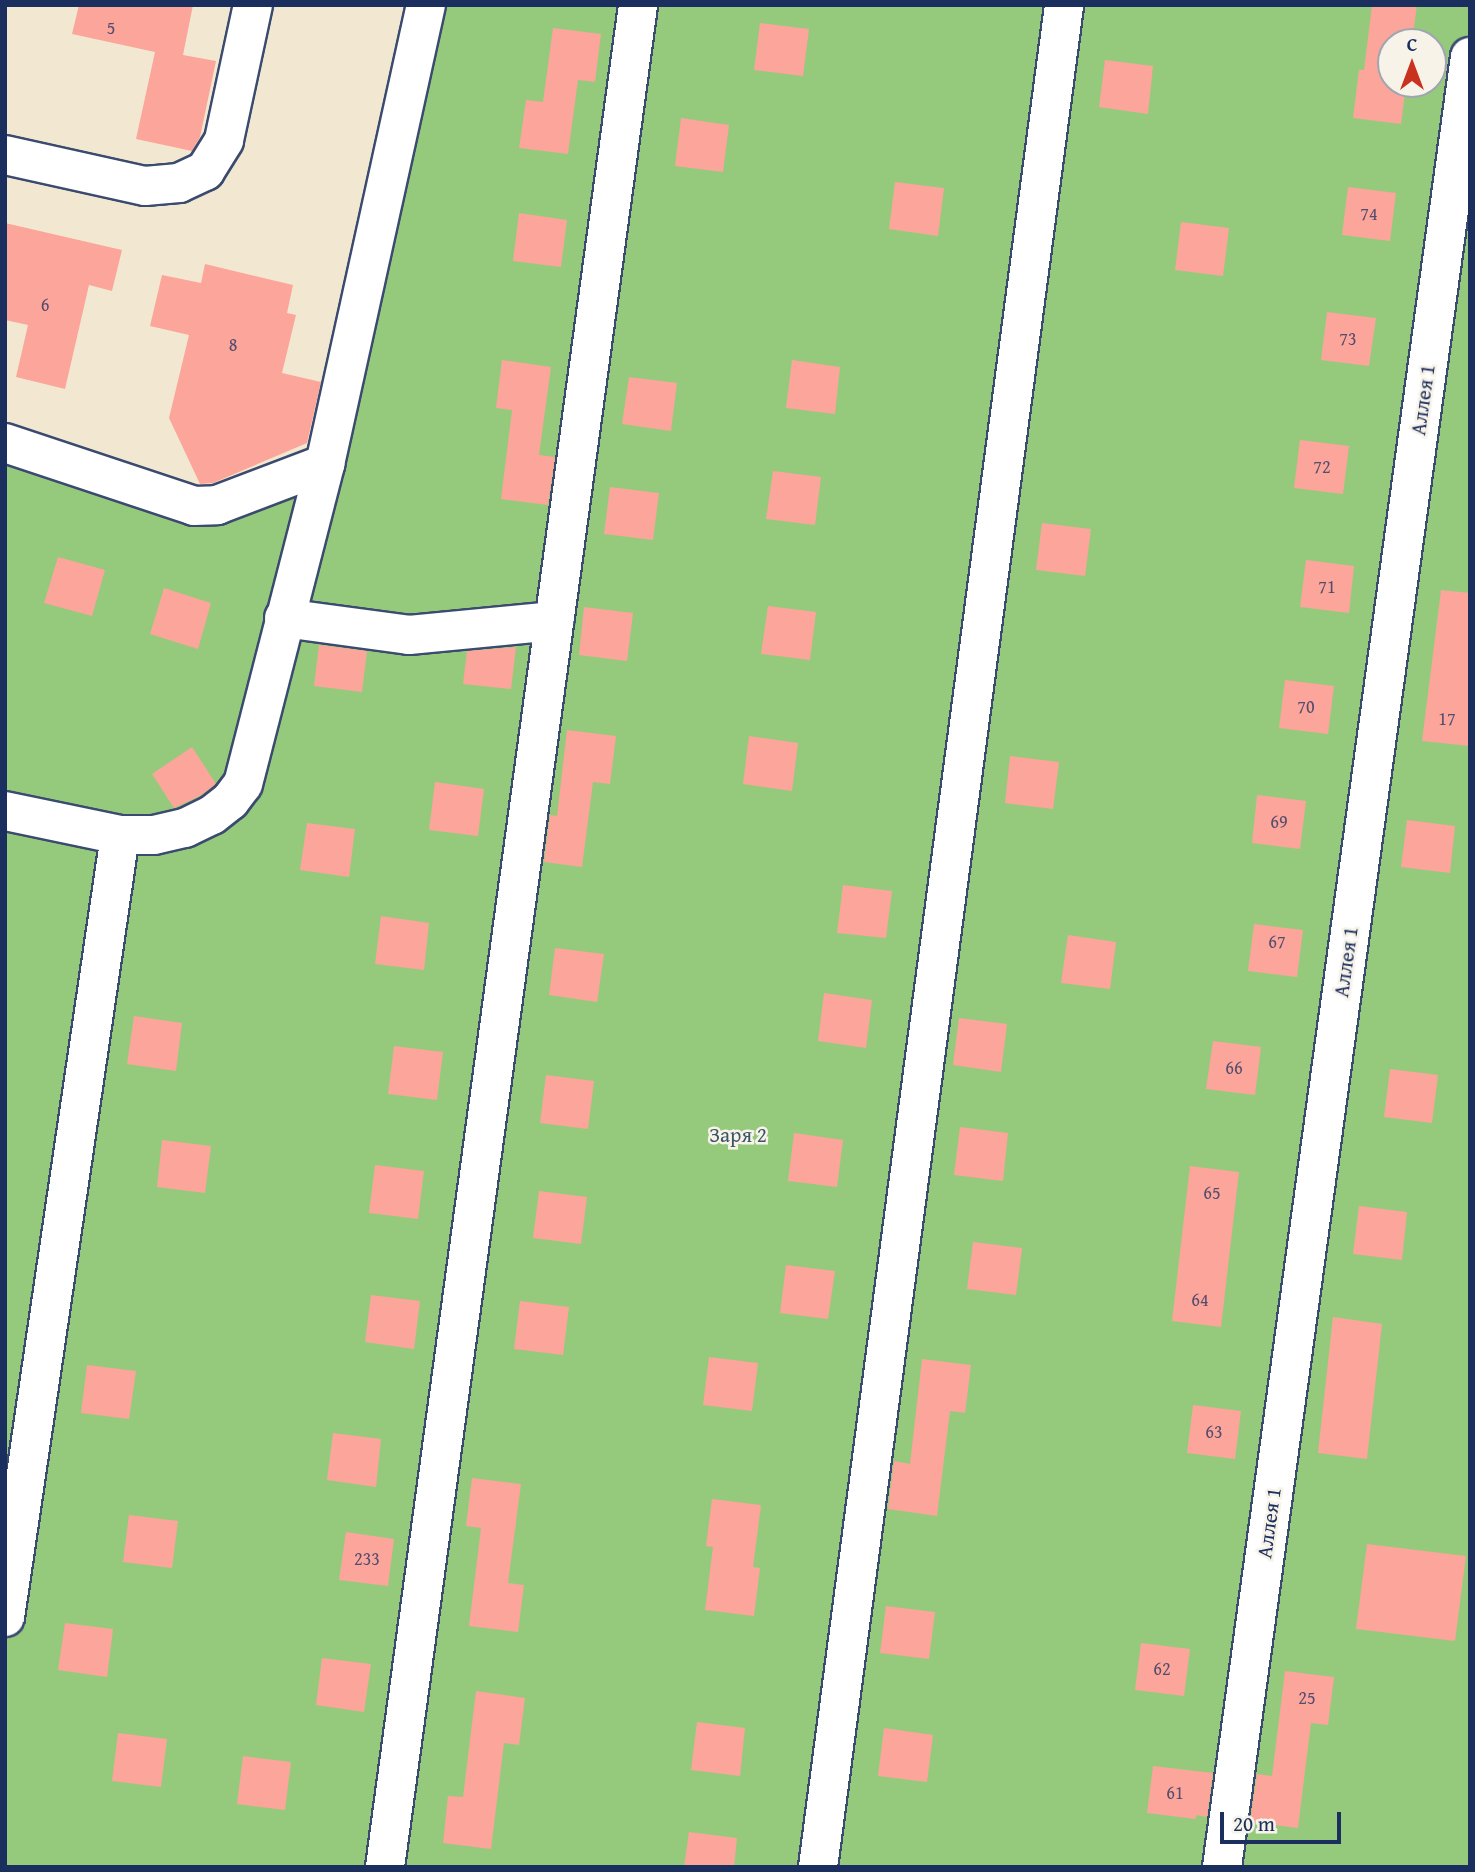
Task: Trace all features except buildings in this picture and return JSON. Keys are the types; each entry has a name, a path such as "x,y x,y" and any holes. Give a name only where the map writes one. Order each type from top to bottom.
{"street":[{"path":"5,155 145,186 179,183 205,171 224,140 253,5"},
{"path":"5,811 120,835 154,835 185,828 230,801 243,784 325,464 426,5"},
{"path":"385,1867 638,5"},
{"path":"818,1867 1064,5"},
{"name":"Аллея 1","path":"1222,1867 1470,57"},
{"path":"5,443 194,506 217,505 325,464"},
{"path":"284,618 409,635 554,621"},
{"path":"5,1617 120,835"}],"green space":[{"name":"Заря 2","path":"407,5 1470,5 1470,1867 5,1867 5,427 204,497 311,449"}]}
